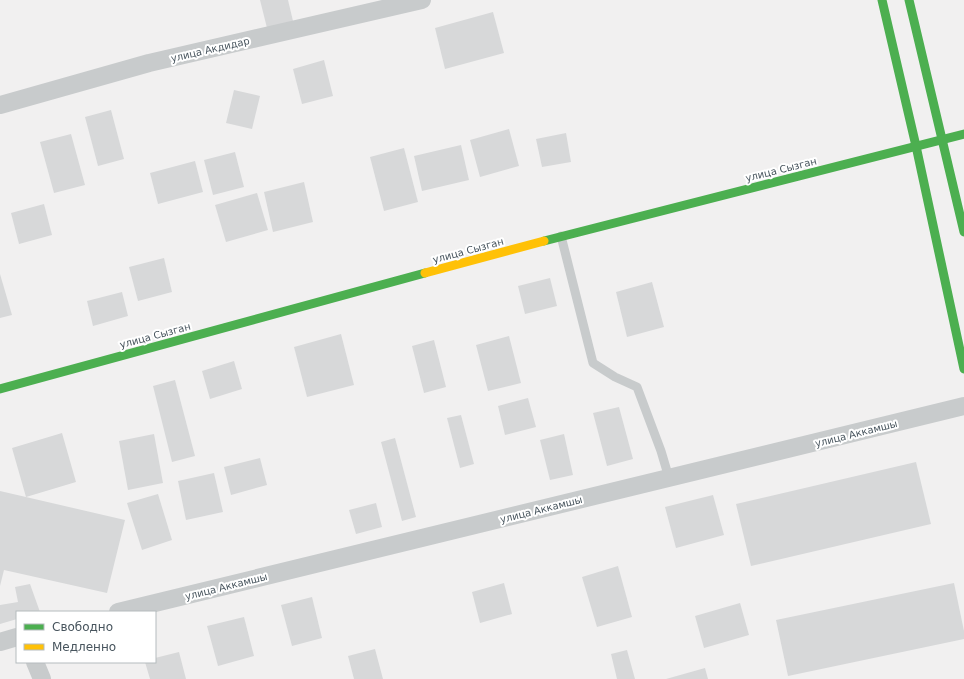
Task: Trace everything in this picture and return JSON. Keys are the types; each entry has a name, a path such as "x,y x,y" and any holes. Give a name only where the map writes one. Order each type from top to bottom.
{"street":[{"name":"улица Акдидар","path":"0,105 149,63 422,0"},
{"path":"882,0 916,146 964,369"},
{"path":"910,4 964,232"},
{"name":"улица Сызган","path":"0,389 561,236 964,134"},
{"name":"улица Аккамшы","path":"122,611 964,406"},
{"path":"0,642 16,637"},
{"path":"35,663 42,679"}],"lane":[{"path":"910,4 920,0"},
{"path":"561,236 593,363 615,377 637,387 661,451 669,478"}],"building":[{"path":"260,0 288,0 293,21 267,28"},
{"path":"493,12 504,53 445,69 435,28"},
{"path":"324,60 333,96 302,104 293,69"},
{"path":"234,90 260,96 252,129 226,123"},
{"path":"111,110 124,159 98,166 85,117"},
{"path":"509,129 519,166 480,177 470,140"},
{"path":"566,133 571,162 542,167 536,139"},
{"path":"71,134 85,185 54,193 40,142"},
{"path":"461,145 469,180 422,191 414,156"},
{"path":"404,148 418,202 384,211 370,157"},
{"path":"235,152 244,187 213,195 204,160"},
{"path":"195,161 203,192 158,204 150,173"},
{"path":"304,182 313,222 273,232 264,192"},
{"path":"257,193 268,230 226,242 215,205"},
{"path":"44,204 52,235 19,244 11,213"},
{"path":"164,258 172,292 138,301 129,267"},
{"path":"0,274 12,315 0,318"},
{"path":"550,278 557,306 525,314 518,286"},
{"path":"652,282 664,327 627,337 616,292"},
{"path":"122,292 128,316 93,326 87,301"},
{"path":"341,334 354,385 307,397 294,347"},
{"path":"509,336 521,383 488,391 476,345"},
{"path":"434,340 446,387 424,393 412,346"},
{"path":"234,361 242,389 210,399 202,371"},
{"path":"175,380 195,456 172,462 153,386"},
{"path":"528,398 536,427 505,435 498,406"},
{"path":"619,407 633,459 607,466 593,413"},
{"path":"461,415 474,464 460,468 447,418"},
{"path":"62,433 76,482 26,497 12,448"},
{"path":"154,434 163,483 128,490 119,441"},
{"path":"564,434 573,475 550,480 540,440"},
{"path":"395,438 416,517 402,521 381,442"},
{"path":"260,458 267,485 231,495 224,467"},
{"path":"916,462 931,524 751,566 736,504"},
{"path":"214,473 223,512 186,520 178,481"},
{"path":"0,491 125,520 107,593 4,570 0,586"},
{"path":"158,494 172,540 142,550 127,503"},
{"path":"713,495 724,535 676,548 665,507"},
{"path":"376,503 382,527 356,534 349,510"},
{"path":"618,566 632,617 597,627 582,577"},
{"path":"504,583 512,614 480,623 472,592"},
{"path":"954,583 964,631 964,639 788,676 776,620"},
{"path":"30,584 40,611 16,611 16,619 0,624 0,605 18,602 15,587"},
{"path":"312,597 322,638 292,646 281,605"},
{"path":"740,603 749,635 704,648 695,616"},
{"path":"244,617 254,656 218,666 207,626"},
{"path":"375,649 383,679 354,679 348,656"},
{"path":"627,650 635,679 617,679 611,654"},
{"path":"179,652 186,679 150,679 145,663 156,663 156,658"},
{"path":"705,668 708,679 666,679"}],"traffic: fast":[{"path":"882,0 916,146 964,369"},
{"path":"909,0 964,232"},
{"path":"544,241 964,134"},
{"path":"0,389 425,273"}],"traffic: slow":[{"path":"425,273 544,241"}]}
